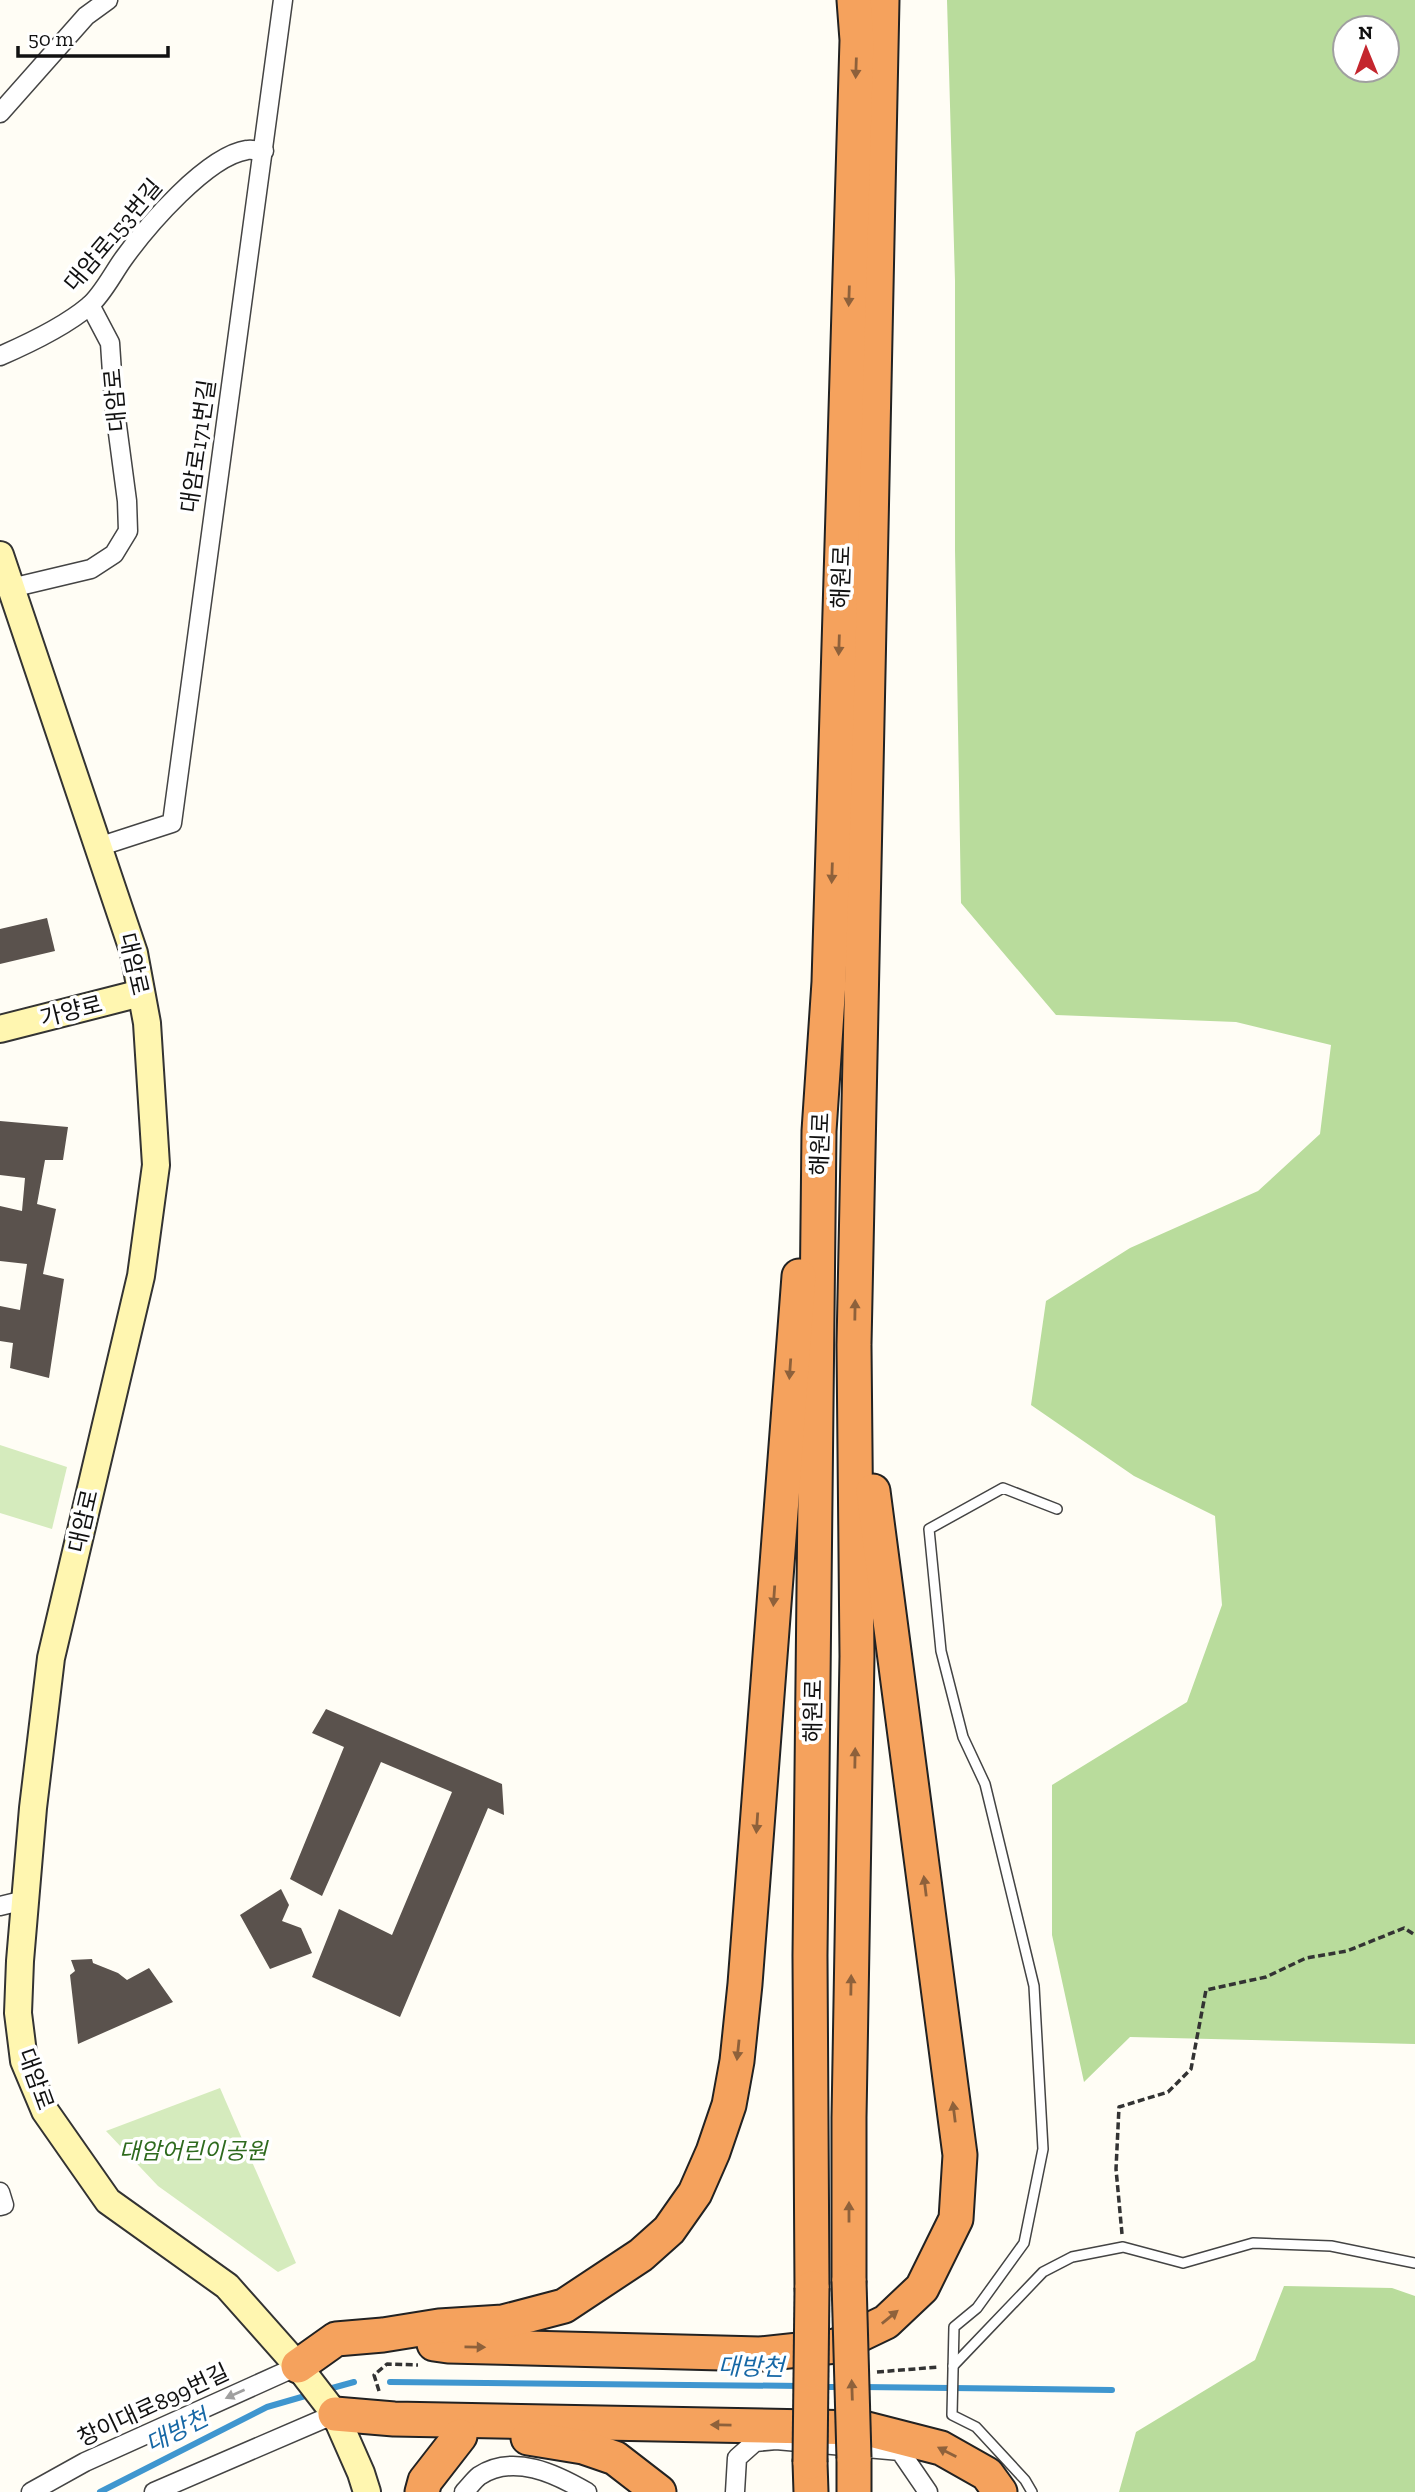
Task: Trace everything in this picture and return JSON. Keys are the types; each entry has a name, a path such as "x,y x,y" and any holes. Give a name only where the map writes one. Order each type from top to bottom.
{"highway":[{"name":"해원로","path":"811,2477 810,1956 819,1131 829,968 856,54 854,0"},
{"name":"해원로","path":"854,2492 849,2281 849,2090 857,1656 854,1345 882,0"},
{"path":"385,2350 439,2326 503,2322 564,2306 641,2255 669,2230 695,2193 713,2152 729,2105 746,1984 795,1302 819,1131"},
{"path":"298,2366 336,2339 385,2350 449,2346 760,2354 836,2346 886,2322 922,2288 956,2219 960,2155 854,1345"},
{"path":"335,2414 394,2419 863,2428 941,2448 987,2474 1000,2492"},
{"path":"335,2414 368,2432 403,2436 519,2436 583,2447 615,2458 659,2492"},
{"path":"422,2492 425,2481 460,2436"}],"street":[{"path":"0,113 86,16 108,0"},
{"name":"대암로171번길","path":"98,847 172,823 283,0"},
{"name":"대암로153번길","path":"0,356 54,329 90,305 134,245 175,197 216,164 247,150 264,151"},
{"name":"대암로","path":"11,588 91,569 114,554 128,531 110,343 90,305"},
{"name":"대암로","path":"0,555 134,953 147,1023 156,1166 141,1276 51,1658 33,1808 13,1903 18,2013 24,2061 45,2111 108,2201 227,2286 298,2366 335,2414"},
{"name":"가양로","path":"0,1029 141,993"},
{"path":"0,2192 4,2205 0,2206"},
{"name":"창이대로899번길","path":"31,2492 85,2462 298,2366"},
{"path":"154,2492 335,2414 367,2492"},
{"path":"735,2492 737,2458 755,2442 776,2440 900,2452 928,2492"},
{"path":"464,2492 479,2476 506,2465 556,2474 587,2492"}],"lane":[{"path":"1032,2492 1025,2480 976,2427 952,2415 954,2327 977,2308 1024,2243 1043,2149 1034,1986 985,1784 963,1737 941,1651 929,1529 1003,1488 1057,1509"},
{"path":"953,2366 1043,2272 1072,2257 1124,2247 1183,2263 1253,2243 1331,2246 1415,2263"}],"path":[{"path":"1124,2247 1116,2169 1119,2107 1168,2092 1191,2069 1206,1990 1266,1977 1307,1958 1347,1951 1404,1928 1415,1935"},
{"path":"377,2389 374,2375 385,2350"},
{"path":"885,2372 953,2366"}],"green space":[{"path":"947,0 1415,0 1415,2044 1130,2037 1084,2082 1052,1935 1052,1785 1187,1702 1222,1605 1215,1516 1134,1476 1031,1405 1046,1301 1130,1248 1258,1191 1320,1134 1331,1045 1236,1022 1056,1015 961,903 955,550 955,281"},
{"path":"0,1445 67,1467 52,1529 0,1513"},
{"name":"대암어린이공원","path":"220,2088 296,2263 278,2272 158,2186 106,2131"},
{"path":"1284,2286 1392,2288 1415,2296 1415,2492 1119,2492 1136,2432 1255,2360"}],"building":[{"path":"47,918 55,951 0,964 0,929"},
{"path":"0,1121 68,1127 63,1160 45,1160 37,1204 56,1209 43,1274 64,1279 49,1378 10,1368 13,1343 0,1341 0,1306 20,1310 27,1264 0,1261 0,1206 22,1211 25,1178 0,1175"},
{"path":"326,1709 502,1784 504,1815 488,1808 400,2017 312,1977 339,1909 392,1935 452,1792 381,1762 322,1896 290,1879 344,1747 312,1733"},
{"path":"281,1889 289,1905 282,1921 301,1928 312,1953 270,1969 240,1915"},
{"path":"92,1959 93,1963 118,1973 127,1980 149,1968 173,2002 78,2044 70,1975 75,1971 71,1960"}],"waterway":[{"name":"대방천","path":"325,2390 354,2382"},
{"name":"대방천","path":"390,2382 802,2386"},
{"name":"대방천","path":"820,2387 844,2387"},
{"name":"대방천","path":"862,2387 1112,2390"},
{"name":"대방천","path":"100,2492 267,2407 312,2394"}]}
